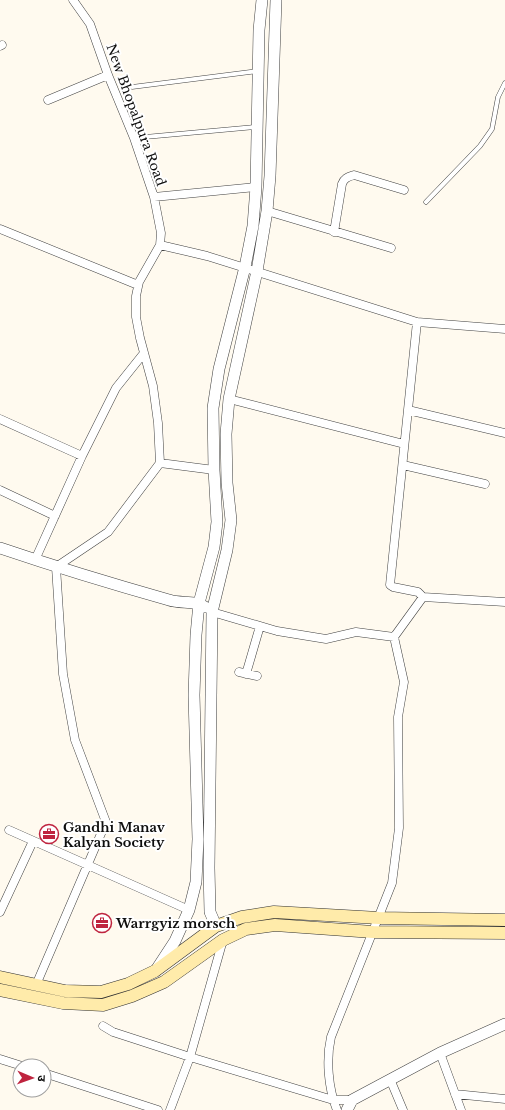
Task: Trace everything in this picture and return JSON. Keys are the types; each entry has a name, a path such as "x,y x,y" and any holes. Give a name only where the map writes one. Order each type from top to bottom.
{"main road":[{"path":"4,978 65,991 101,992 128,984 155,971 216,926 242,917 274,912 379,918 505,920"},
{"path":"1,992 63,1004 103,1005 132,996 164,982 223,940 246,929 275,925 373,932 505,933"}],"street":[{"name":"New Bhopalpura Road","path":"74,0 90,24 108,75 134,138 154,197 161,233 160,245"},
{"path":"155,971 175,941 189,910 196,882 198,839 194,695 196,635 199,603 214,547 217,522 214,470 214,408 219,369 245,267 253,226 256,187 258,71 262,0"},
{"path":"216,926 210,912 209,868 212,612 227,550 231,520 227,483 226,434 229,399 258,271 267,211 270,176 274,16 276,0"},
{"path":"48,100 108,75"},
{"path":"334,232 344,179 354,176 404,190"},
{"path":"154,197 256,187"},
{"path":"267,211 391,248"},
{"path":"0,228 138,285"},
{"path":"56,567 108,532 160,463 158,423 153,386 136,317 136,296 138,285 160,245 208,256 245,267 417,322 505,329"},
{"path":"417,322 390,585 393,587 418,592 423,597 505,602"},
{"path":"35,560 82,456 116,388 144,353"},
{"path":"229,399 404,444"},
{"path":"408,410 505,433"},
{"path":"0,419 82,456"},
{"path":"160,463 214,470"},
{"path":"403,465 485,484"},
{"path":"0,490 55,516"},
{"path":"0,548 56,567 176,602 199,603 212,612 277,631 326,639 356,632 394,637"},
{"path":"36,985 106,822 75,740 64,674 56,567"},
{"path":"337,1110 333,1100 327,1053 331,1037 392,883 399,828 398,717 404,682 394,637 423,597"},
{"path":"257,676 242,673 260,626"},
{"path":"9,830 89,864 189,910"},
{"path":"0,912 33,841"},
{"path":"170,1110 190,1057 223,940"},
{"path":"1,992 4,978"},
{"path":"103,1026 113,1032 190,1057 333,1100 352,1100 440,1052 505,1024"},
{"path":"440,1052 461,1110"},
{"path":"0,1059 12,1063"},
{"path":"52,1076 158,1110"},
{"path":"390,1079 403,1110"},
{"path":"455,1094 505,1099"},
{"path":"347,1110 352,1100"}],"lane":[{"path":"132,87 258,71"},
{"path":"426,202 480,146 492,129 498,97 505,83"},
{"path":"134,138 257,126"}],"place":[{"name":"Gandhi Manav Kalyan Society","path":"49,834"},
{"name":"Warrgyiz morsch","path":"102,923"}]}
